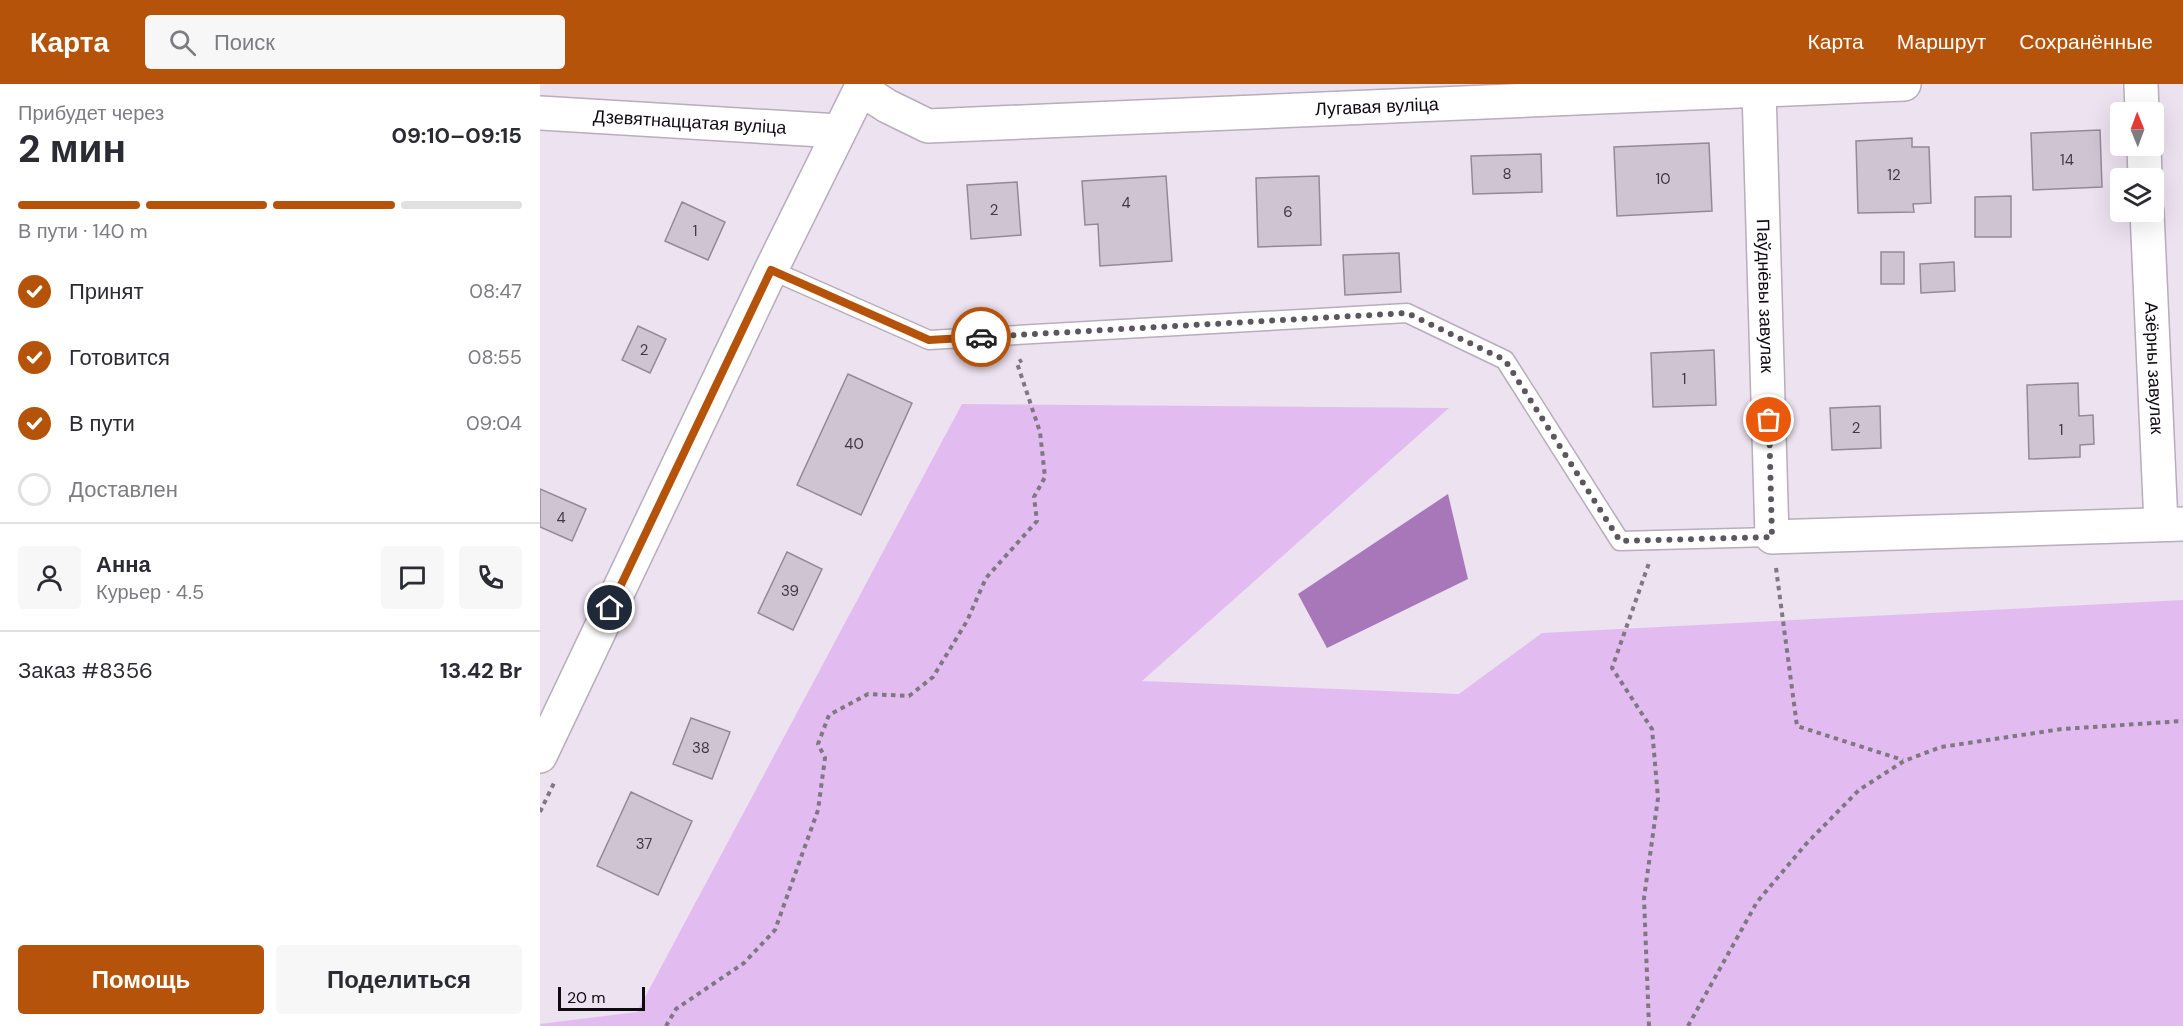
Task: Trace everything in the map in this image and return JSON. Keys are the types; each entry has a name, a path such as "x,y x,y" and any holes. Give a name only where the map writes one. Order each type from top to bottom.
{"street":[{"name":"Лугавая вуліца","path":"862,86 887,106 928,126 1904,84"},
{"path":"2141,84 2142,102"},
{"path":"540,756 771,270 862,86"},
{"name":"Паўднёвы завулак","path":"1759,90 1772,537"},
{"name":"Дзевятнаццатая вуліца","path":"540,113 839,131"},
{"name":"Азёрны завулак","path":"2148,222 2172,524"},
{"path":"1772,537 2172,524"}],"lane":[{"path":"771,270 929,340 1407,313 1505,360 1620,541 1772,537"}],"path":[{"path":"666,1026 676,1009 744,963 775,930 818,810 825,758 818,744 829,715 868,694 909,696 933,677 967,621 986,578 1037,521 1034,497 1045,477 1040,432 1017,363 1027,357"},
{"path":"1772,537 1797,726 1904,760"},
{"path":"1649,1026 1644,898 1658,798 1652,729 1612,668 1658,540"},
{"path":"1688,1026 1757,902 1806,844 1859,790 1904,760 1941,747 2062,729 2183,721"}],"shaded area":[{"path":"962,404 1449,408 1142,681 1459,694 1542,633 2183,600 2183,1026 540,1026 540,1024 637,1012"},
{"path":"1448,494 1468,579 1327,648 1298,594"}],"building":[{"path":"2100,130 2102,187 2033,190 2031,133"},
{"path":"1912,138 1912,147 1929,147 1931,203 1913,204 1914,212 1858,213 1856,141"},
{"path":"1709,143 1712,211 1617,216 1614,147"},
{"path":"1541,154 1542,192 1473,194 1471,156"},
{"path":"1166,176 1172,261 1100,266 1098,224 1085,225 1082,181"},
{"path":"1319,176 1321,245 1258,247 1256,178"},
{"path":"1017,182 1021,235 971,239 967,185"},
{"path":"2011,196 2011,237 1975,237 1975,197"},
{"path":"682,202 725,222 708,260 665,241"},
{"path":"1881,252 1904,252 1904,284 1881,284"},
{"path":"1399,253 1401,292 1345,295 1343,255"},
{"path":"1954,262 1955,291 1921,293 1920,264"},
{"path":"638,326 666,339 650,373 622,360"},
{"path":"1714,350 1716,405 1653,407 1651,353"},
{"path":"848,374 912,403 861,515 797,485"},
{"path":"2078,383 2079,416 2093,415 2094,444 2080,445 2080,457 2029,459 2027,385"},
{"path":"1880,406 1881,448 1832,450 1830,408"},
{"path":"540,489 586,509 572,541 540,527"},
{"path":"787,552 822,569 793,630 758,613"},
{"path":"691,718 730,732 712,779 673,764"},
{"path":"631,792 692,821 658,895 597,866"}],"way so far":[{"path":"981,337 1407,313 1505,360 1620,541 1772,537 1769,420"}],"route":[{"path":"610,608 771,270 929,340 981,337"}]}
